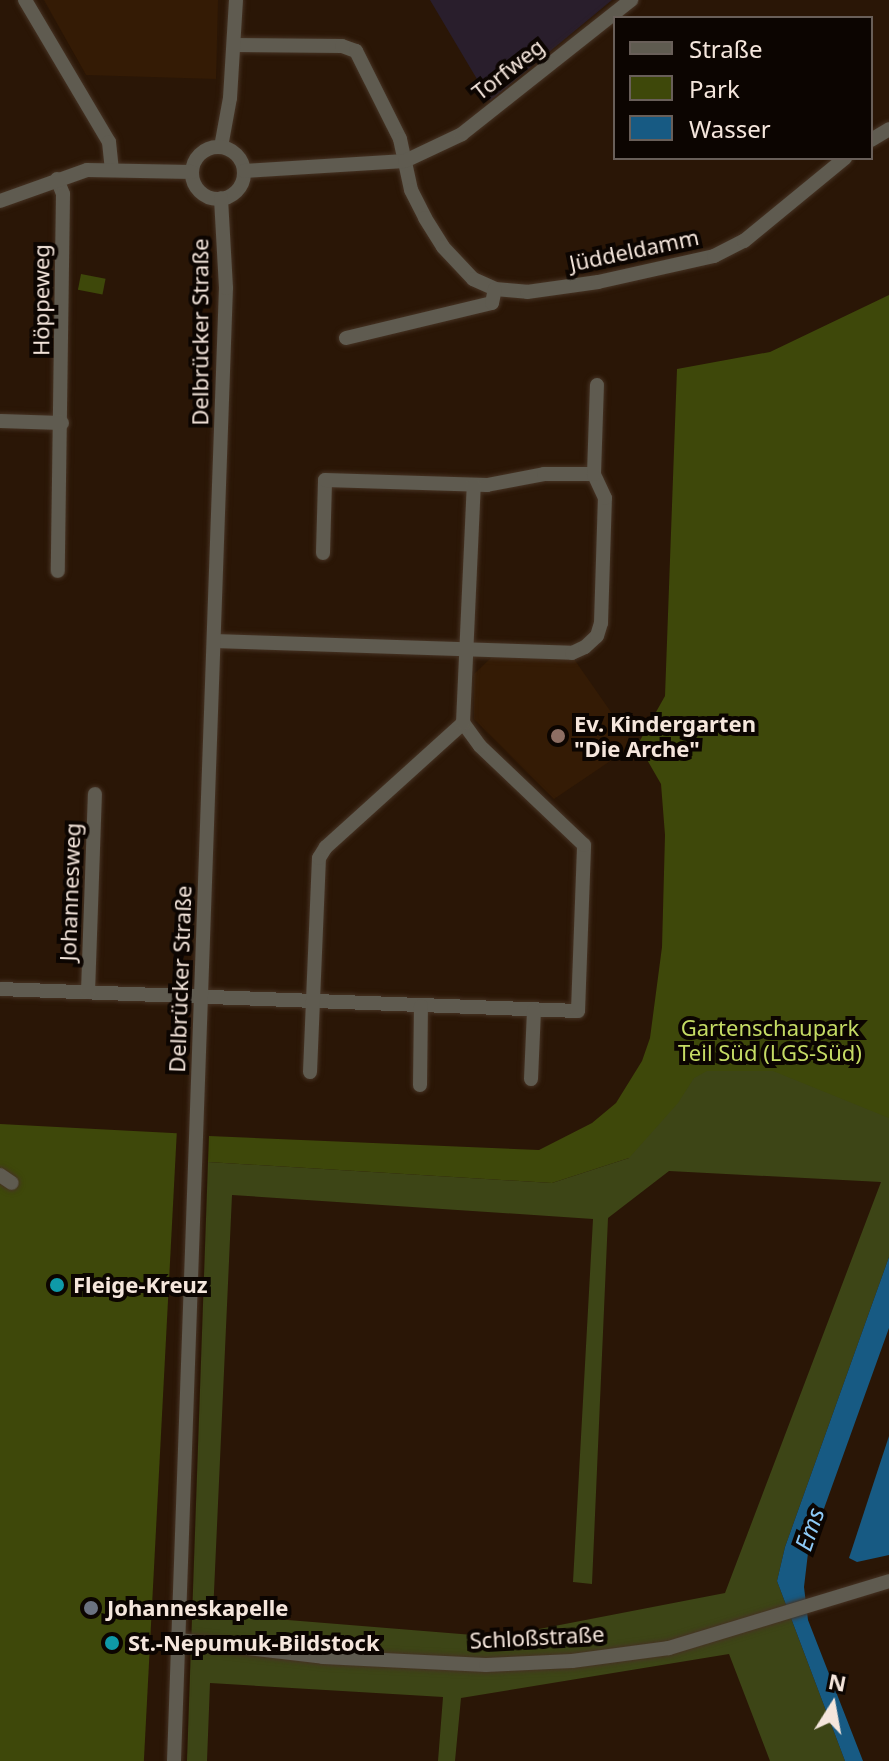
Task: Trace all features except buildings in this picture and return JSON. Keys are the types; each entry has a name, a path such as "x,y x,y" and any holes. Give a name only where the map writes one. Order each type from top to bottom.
{"street":[{"path":"25,0 109,142 112,169"},
{"path":"221,147 234,45 236,0"},
{"name":"Torfweg","path":"244,171 405,161 462,134 631,0"},
{"path":"234,45 342,46 356,51 400,139 411,190 443,247 473,279 495,289 492,303 346,338"},
{"path":"212,147 235,152 244,171 240,187 221,198 212,198 197,188 192,172 198,156 212,147"},
{"name":"Jüddeldamm","path":"495,289 527,292 598,282 714,256 744,241 843,160"},
{"path":"0,201 87,170 192,172"},
{"name":"Höppeweg","path":"57,179 63,194 58,571"},
{"name":"Delbrücker Straße","path":"174,1761 226,288 221,198"},
{"path":"214,641 572,653 597,636 601,623 605,498 594,474 597,385"},
{"path":"0,421 62,423"},
{"path":"323,553 325,480 474,485 544,474 594,474"},
{"path":"310,1072 319,858 326,847 463,723 474,485"},
{"name":"Johannesweg","path":"0,989 578,1011 584,845 480,746 463,723"},
{"name":"Johannesweg","path":"88,992 95,794"},
{"path":"420,1085 421,1006"},
{"path":"531,1079 534,1010"},
{"name":"Schloßstraße","path":"179,1640 323,1657 486,1665 572,1661 669,1648 889,1581"}],"shaded area":[{"path":"44,0 218,0 216,79 86,75"},
{"path":"430,0 612,0 490,101"},
{"name":"Ev. Kindergarten \"Die Arche\"","path":"492,657 574,659 634,745 554,799 474,719 474,674"}],"green space":[{"path":"81,274 106,279 102,294 78,290"},
{"name":"Gartenschaupark Teil Süd (LGS-Süd)","path":"889,295 889,1166 629,1158 552,1183 208,1162 209,1136 539,1150 592,1123 616,1103 642,1061 650,1038 662,947 665,835 661,784 638,744 665,696 677,369 770,352"},
{"path":"707,1071 773,1071 889,1118 889,1257 785,1547 777,1581 845,1761 770,1761 729,1654 461,1698 455,1761 438,1761 443,1697 210,1683 207,1761 187,1761 208,1162 552,1183 629,1158 678,1103 694,1078","holes":["669,1171 881,1182 725,1593 498,1637 213,1614 232,1195 593,1219 573,1582 592,1584 608,1218"]},
{"path":"0,1124 177,1133 144,1761 0,1761"}],"water":[{"name":"Ems","path":"889,1257 889,1328 808,1553 804,1587 808,1620 863,1761 845,1761 777,1581 785,1547"},
{"path":"889,1436 889,1555 857,1562 849,1558"}],"place":[{"name":"Ev. Kindergarten \"Die Arche\"","path":"558,736"},
{"name":"Fleige-Kreuz","path":"57,1285"},
{"name":"Johanneskapelle","path":"91,1608"},
{"name":"St.-Nepumuk-Bildstock","path":"112,1643"}]}
